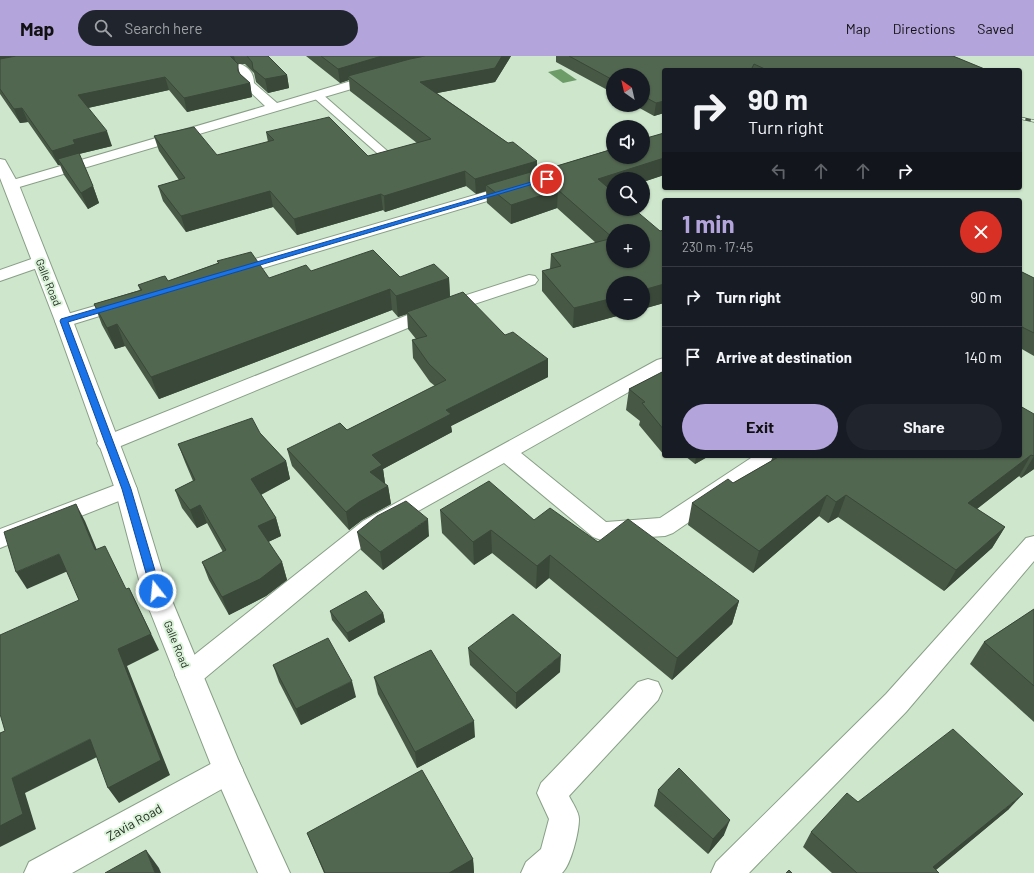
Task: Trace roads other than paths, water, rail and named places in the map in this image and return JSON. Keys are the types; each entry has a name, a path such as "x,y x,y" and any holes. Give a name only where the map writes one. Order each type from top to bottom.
{"main road":[{"path":"240,68 248,76 248,84 274,108"},
{"path":"11,185 388,74"},
{"name":"Galle Road","path":"0,163 11,185 64,321 126,489 156,591 228,770 274,873"},
{"path":"217,276 531,184"},
{"path":"0,276 40,262"},
{"path":"108,443 426,314 529,280"},
{"path":"64,321 140,298"},
{"path":"189,675 371,527 662,365"},
{"path":"506,453 602,531 665,527 767,458"},
{"path":"0,539 126,489"},
{"path":"727,873 896,703 1034,545"},
{"path":"537,873 555,858 564,818 552,794 648,691"},
{"name":"Zavia Road","path":"40,873 228,770"}],"lane":[{"path":"317,95 389,158"}],"railway":[{"path":"1022,118 1034,121"}]}
